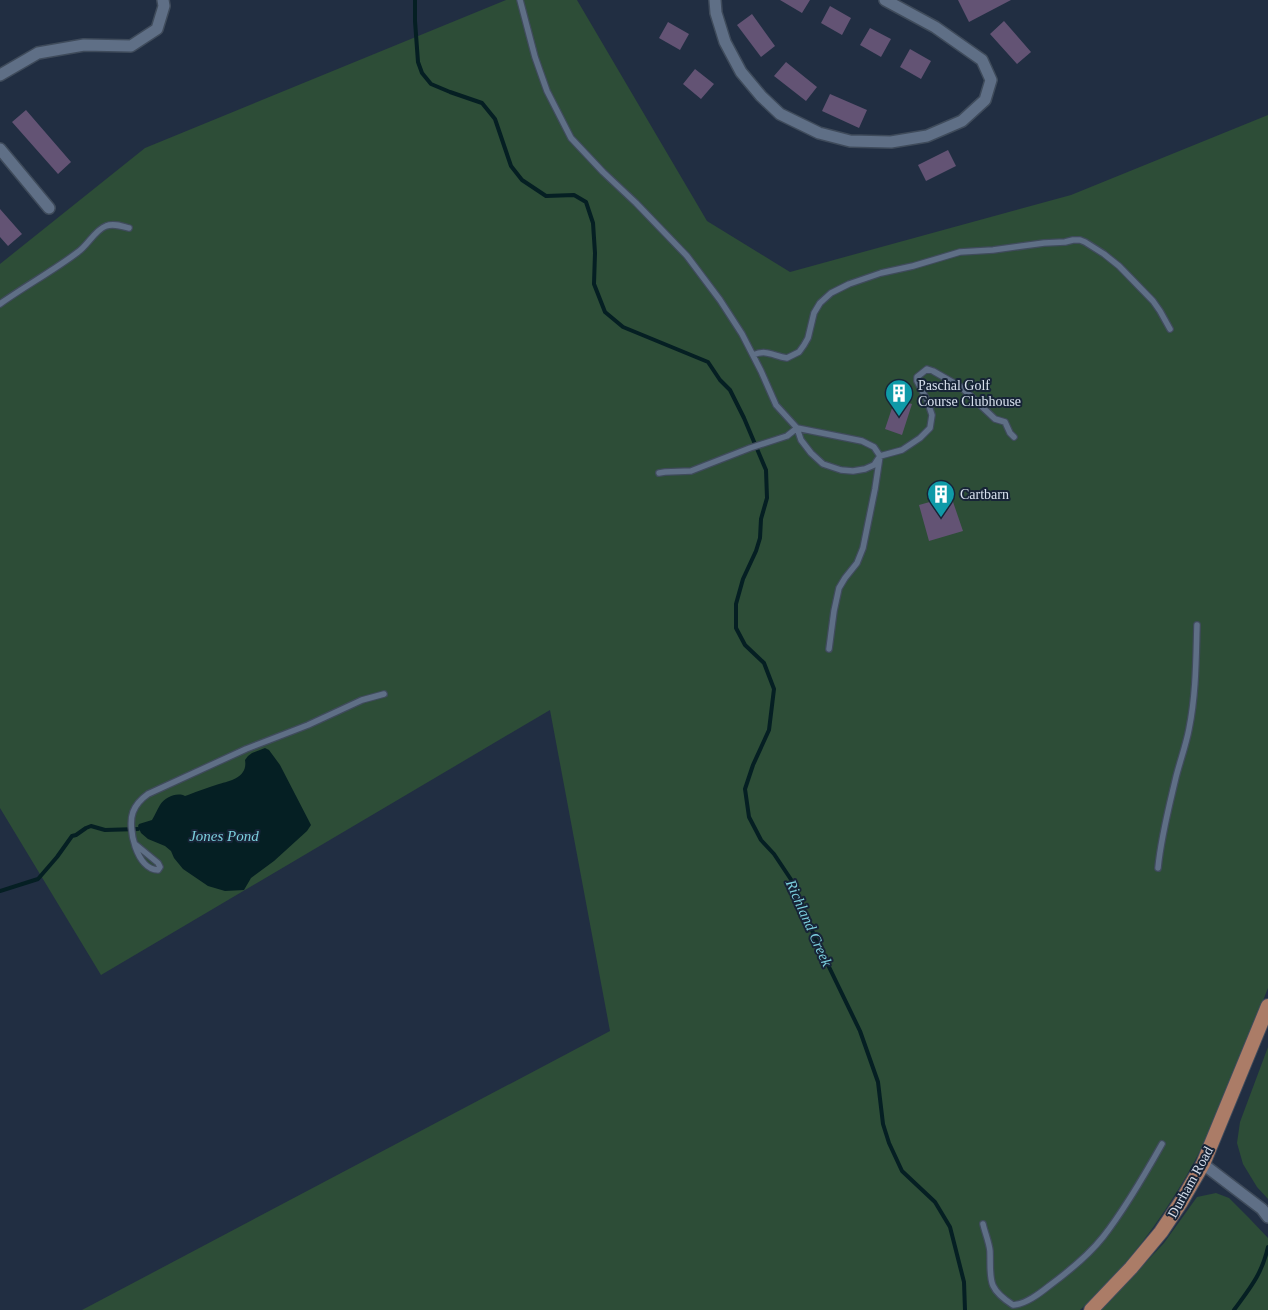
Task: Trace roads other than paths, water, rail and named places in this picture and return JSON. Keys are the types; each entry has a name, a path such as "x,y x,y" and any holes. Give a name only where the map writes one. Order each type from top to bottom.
{"main road":[{"name":"Durham Road","path":"1091,1310 1131,1268 1160,1232 1204,1164 1268,1006"}],"street":[{"path":"0,75 38,53 84,45 131,46 157,29 164,6 163,0"},
{"path":"715,0 716,13 725,42 740,72 780,114 819,133 850,141 891,142 928,136 962,121 985,100 991,80 982,60 935,27 886,0"},
{"path":"0,149 49,208"},
{"path":"1204,1164 1262,1209 1268,1217"}],"lane":[{"path":"520,0 535,57 547,91 571,138 602,172 636,203 687,256 720,300 742,334 776,405 797,428 801,440 811,453 823,464 841,470 865,469 874,465 880,456 902,450 920,438 930,428 932,415 927,400 916,381 917,377 927,369 960,387 995,419 1005,422 1014,437"},
{"path":"0,304 78,252 99,230 108,225 129,228"},
{"path":"753,355 760,352 769,352 787,358 799,352 808,338 814,313 820,304 831,293 849,284 881,273 960,252 1073,240 1080,240 1089,244 1127,274 1153,301 1170,329"},
{"path":"659,473 691,471 787,436 797,428 862,441 874,447 880,456 863,548 857,562 839,588 829,648"},
{"path":"1158,868 1171,800 1190,728 1197,625"},
{"path":"135,844 158,863 160,867 158,870 151,869 139,857 135,844 131,825 131,818 136,804 148,794 362,700 384,694"},
{"path":"982,1224 989,1244 990,1274 993,1287 1002,1298 1013,1305 1025,1302 1056,1282 1094,1247 1123,1210 1162,1144"}],"water":[{"name":"Jones Pond","path":"265,748 269,750 280,765 311,825 307,831 274,861 251,878 244,890 225,891 208,886 183,869 171,851 165,846 148,839 141,833 139,824 152,820 165,800 171,796 185,796 233,780 244,770 245,760 248,756"}],"waterway":[{"name":"Richland Creek","path":"415,0 418,62 422,73 431,84 482,103 495,119 511,166 522,180 546,196 574,195 586,202 593,223 595,253 594,284 605,312 623,327 708,362 720,380 730,390 766,470 767,498 761,519 760,538 743,579 736,604 736,628 745,645 764,663 774,689 769,730 753,765 745,789 749,817 761,840 774,854 794,884 815,938 860,1031 878,1082 883,1124 889,1143 902,1171 935,1202 950,1227 964,1282 965,1310"},
{"path":"0,891 38,879 72,836 86,828 91,826 105,830 138,829"},
{"path":"1234,1310 1259,1273 1268,1247"}],"place":[{"name":"Paschal Golf Course Clubhouse","path":"899,417"},
{"name":"Cartbarn","path":"941,518"}]}
